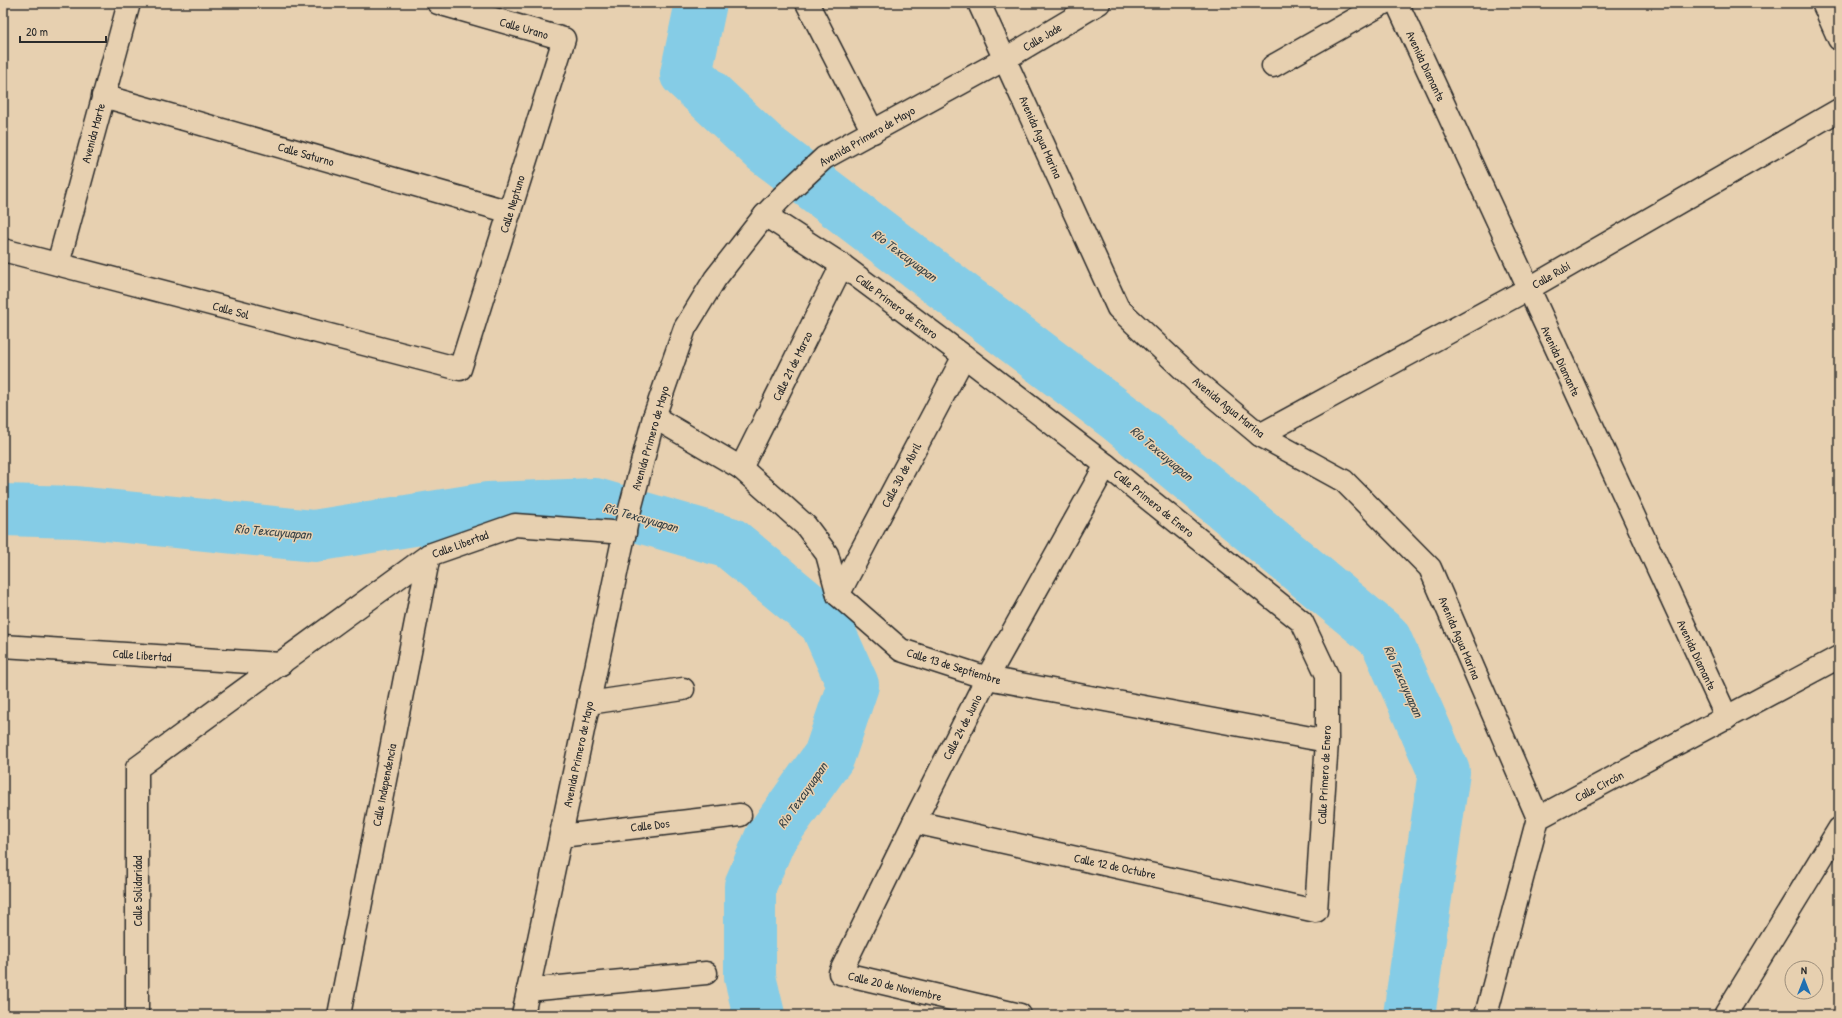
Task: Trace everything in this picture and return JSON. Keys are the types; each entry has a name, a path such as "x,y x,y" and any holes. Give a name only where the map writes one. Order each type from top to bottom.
{"street":[{"name":"Avenida Marte","path":"58,264 102,96 129,3"},
{"name":"Calle Urano","path":"438,3 564,39"},
{"path":"807,3 873,132"},
{"name":"Avenida Agua Marina","path":"979,3 1118,308 1199,384 1260,435 1344,481 1430,568 1538,818"},
{"name":"Calle Jade","path":"1005,59 1100,3"},
{"path":"1273,66 1384,3"},
{"name":"Avenida Diamante","path":"1397,3 1727,718"},
{"path":"1823,3 1839,38"},
{"name":"Calle Neptuno","path":"460,369 564,39"},
{"name":"Avenida Primero de Mayo","path":"523,1015 626,527 654,417 685,328 715,279 765,215 824,158 1005,59"},
{"name":"Calle Saturno","path":"102,96 510,212"},
{"name":"Calle Rubí","path":"1260,435 1528,289 1839,110"},
{"name":"Calle Primero de Enero","path":"765,215 842,265 964,356 1106,465 1302,622 1327,676 1327,741 1316,911"},
{"name":"Calle Sol","path":"3,250 460,369"},
{"name":"Calle 21 de Marzo","path":"741,468 842,265"},
{"name":"Calle 30 de Abril","path":"838,595 964,356"},
{"path":"654,417 741,468 806,526 827,554 838,595"},
{"name":"Calle 24 de Junio","path":"840,973 987,678 1106,465"},
{"name":"Calle Libertad","path":"137,768 429,555 515,525 626,527"},
{"name":"Calle Independencia","path":"339,1015 429,555"},
{"name":"Calle 13 de Septiembre","path":"838,595 901,650 987,678 1327,741"},
{"name":"Calle Libertad","path":"3,646 281,664"},
{"name":"Calle Circón","path":"1538,818 1839,657"},
{"path":"589,703 683,689"},
{"name":"Calle Solidaridad","path":"137,768 137,1015"},
{"name":"Calle Dos","path":"561,836 740,815"},
{"path":"1486,1015 1538,818"},
{"name":"Calle 12 de Octubre","path":"914,822 1316,911"},
{"path":"1725,1015 1839,829"},
{"path":"528,990 706,973"},
{"name":"Calle 20 de Noviembre","path":"840,973 1020,1015"}],"waterway":[{"name":"Río Texcuyuapan","path":"701,3 686,74 766,149 1119,417 1385,638 1444,772 1409,1015"},
{"name":"Río Texcuyuapan","path":"3,510 76,512 314,536 488,508 595,504 730,543 825,622 853,685 829,756 770,839 750,886 750,977 759,1015"}]}
